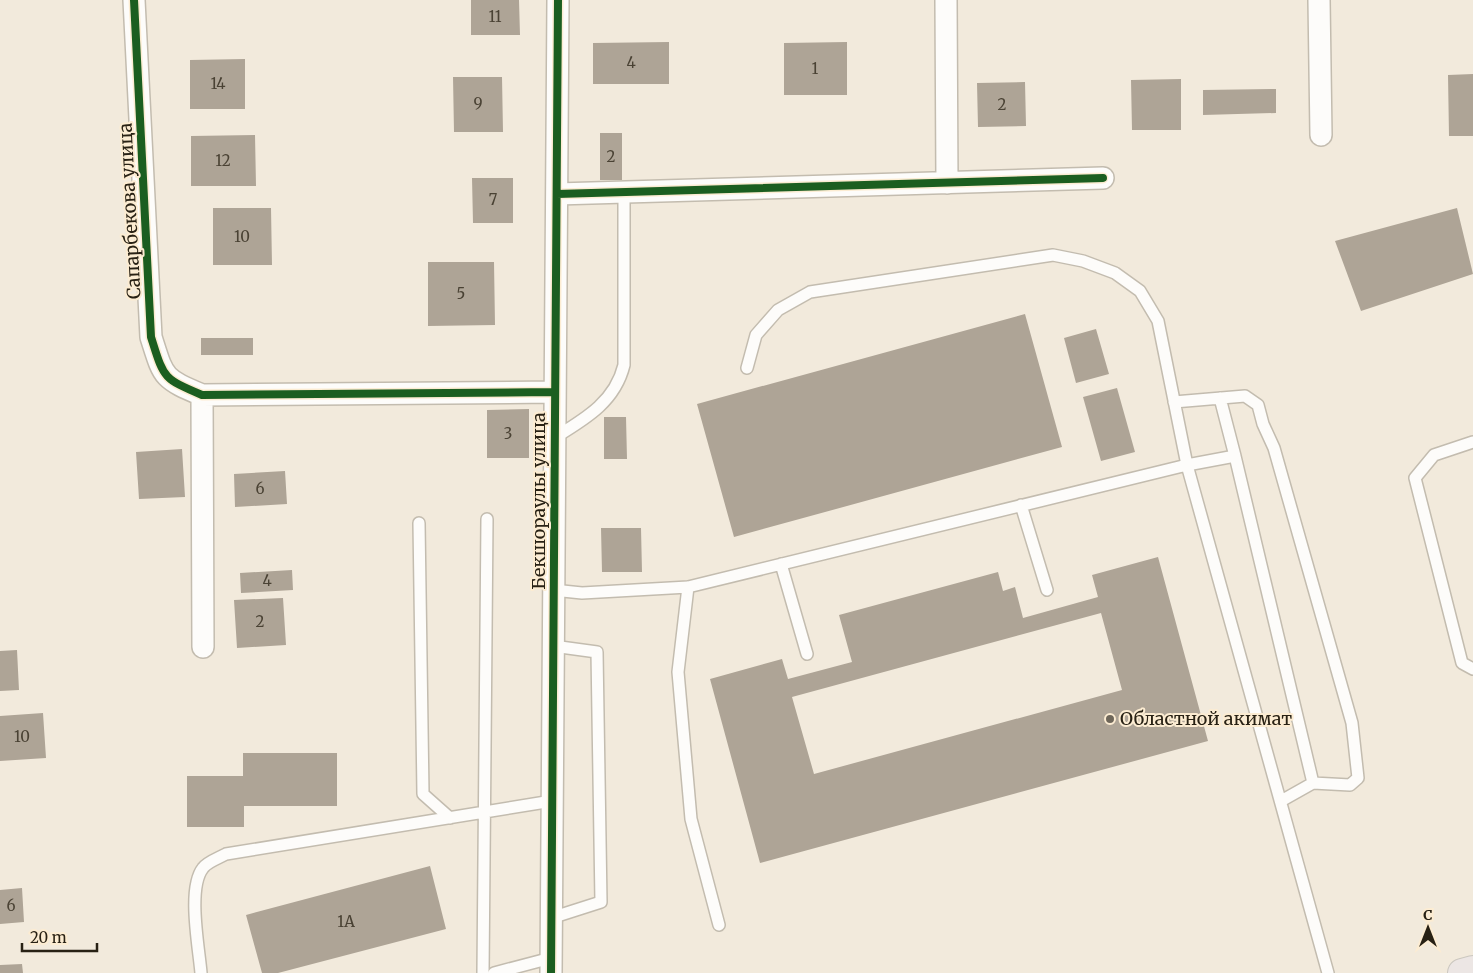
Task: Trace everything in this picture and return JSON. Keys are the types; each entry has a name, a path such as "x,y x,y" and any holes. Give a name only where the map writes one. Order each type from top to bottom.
{"main road":[{"path":"1462,973 1473,970"}],"street":[{"name":"Сапарбекова улица","path":"134,0 151,337 162,371 175,383 202,395"},
{"name":"Бекшораулы улица","path":"551,965 558,0"},
{"path":"946,0 947,183"},
{"path":"1319,0 1321,135"},
{"path":"557,194 1103,178"},
{"path":"203,647 202,395 555,392"}],"lane":[{"path":"554,438 588,417 610,397 620,380 624,365 624,192"},
{"path":"747,368 756,335 778,310 810,292 1053,255 1083,261 1115,273 1140,291 1158,321 1187,465 1328,973"},
{"path":"1174,402 1245,396 1258,405 1263,424 1274,448 1352,723 1358,778 1350,785 1313,783 1280,801"},
{"path":"1220,398 1313,783"},
{"path":"1473,442 1434,455 1415,478 1462,663 1473,669"},
{"path":"553,590 582,594 688,587 1187,465 1235,456"},
{"path":"1021,505 1047,590"},
{"path":"483,973 487,519"},
{"path":"419,523 424,794 450,818"},
{"path":"781,564 807,654"},
{"path":"688,587 678,672 691,819 719,925"},
{"path":"552,918 601,902 598,652 553,646"},
{"path":"201,973 195,894 197,879 203,867 226,854 552,801"},
{"path":"494,973 551,965"}],"building":[{"path":"471,0 519,0 520,35 471,35"},
{"path":"669,42 669,84 593,84 593,43"},
{"path":"847,42 847,95 784,95 784,43"},
{"path":"245,59 245,109 190,109 190,60"},
{"path":"1473,74 1473,136 1449,136 1448,75"},
{"path":"453,77 502,77 503,132 454,132"},
{"path":"1181,79 1181,130 1132,130 1131,80"},
{"path":"1025,82 1026,126 978,127 977,83"},
{"path":"1276,89 1276,113 1203,115 1203,90"},
{"path":"600,133 622,133 622,180 600,180"},
{"path":"255,135 256,186 191,186 191,136"},
{"path":"472,178 513,178 513,223 473,223"},
{"path":"213,208 271,208 272,265 213,265"},
{"path":"1457,208 1473,274 1361,311 1335,241"},
{"path":"428,262 494,262 495,325 428,326"},
{"path":"1025,314 1062,447 734,537 697,404"},
{"path":"1096,329 1109,374 1076,383 1064,338"},
{"path":"201,338 253,338 253,355 201,355"},
{"path":"1117,388 1135,452 1101,461 1083,397"},
{"path":"529,409 529,458 487,458 487,410"},
{"path":"604,417 626,417 627,459 604,459"},
{"path":"182,449 185,497 139,499 136,452"},
{"path":"285,471 287,504 235,507 234,474"},
{"path":"601,528 641,528 642,572 602,572"},
{"name":"Областной акимат","path":"1158,557 1208,741 760,863 710,679 782,659 788,679 852,662 839,615 998,572 1003,591 1015,587 1023,618 1098,597 1092,575","holes":["1101,613 1122,690 814,774 792,697"]},
{"path":"292,570 293,590 241,593 240,573"},
{"path":"283,598 286,645 237,648 234,600"},
{"path":"17,650 19,690 0,691 0,651"},
{"path":"43,713 46,758 0,761 0,716"},
{"path":"243,753 337,753 337,806 244,806 244,827 187,827 187,776 243,776"},
{"path":"430,866 446,929 278,973 262,973 246,915"},
{"path":"22,888 24,922 0,924 0,890"},
{"path":"22,964 23,973 0,973 0,965"}],"cycle path":[{"path":"134,0 151,337 162,369 166,375 179,385 202,395 555,392"},
{"path":"551,973 558,0"},
{"path":"557,194 1103,178"}],"place":[{"name":"Областной акимат","path":"1110,719"}]}
